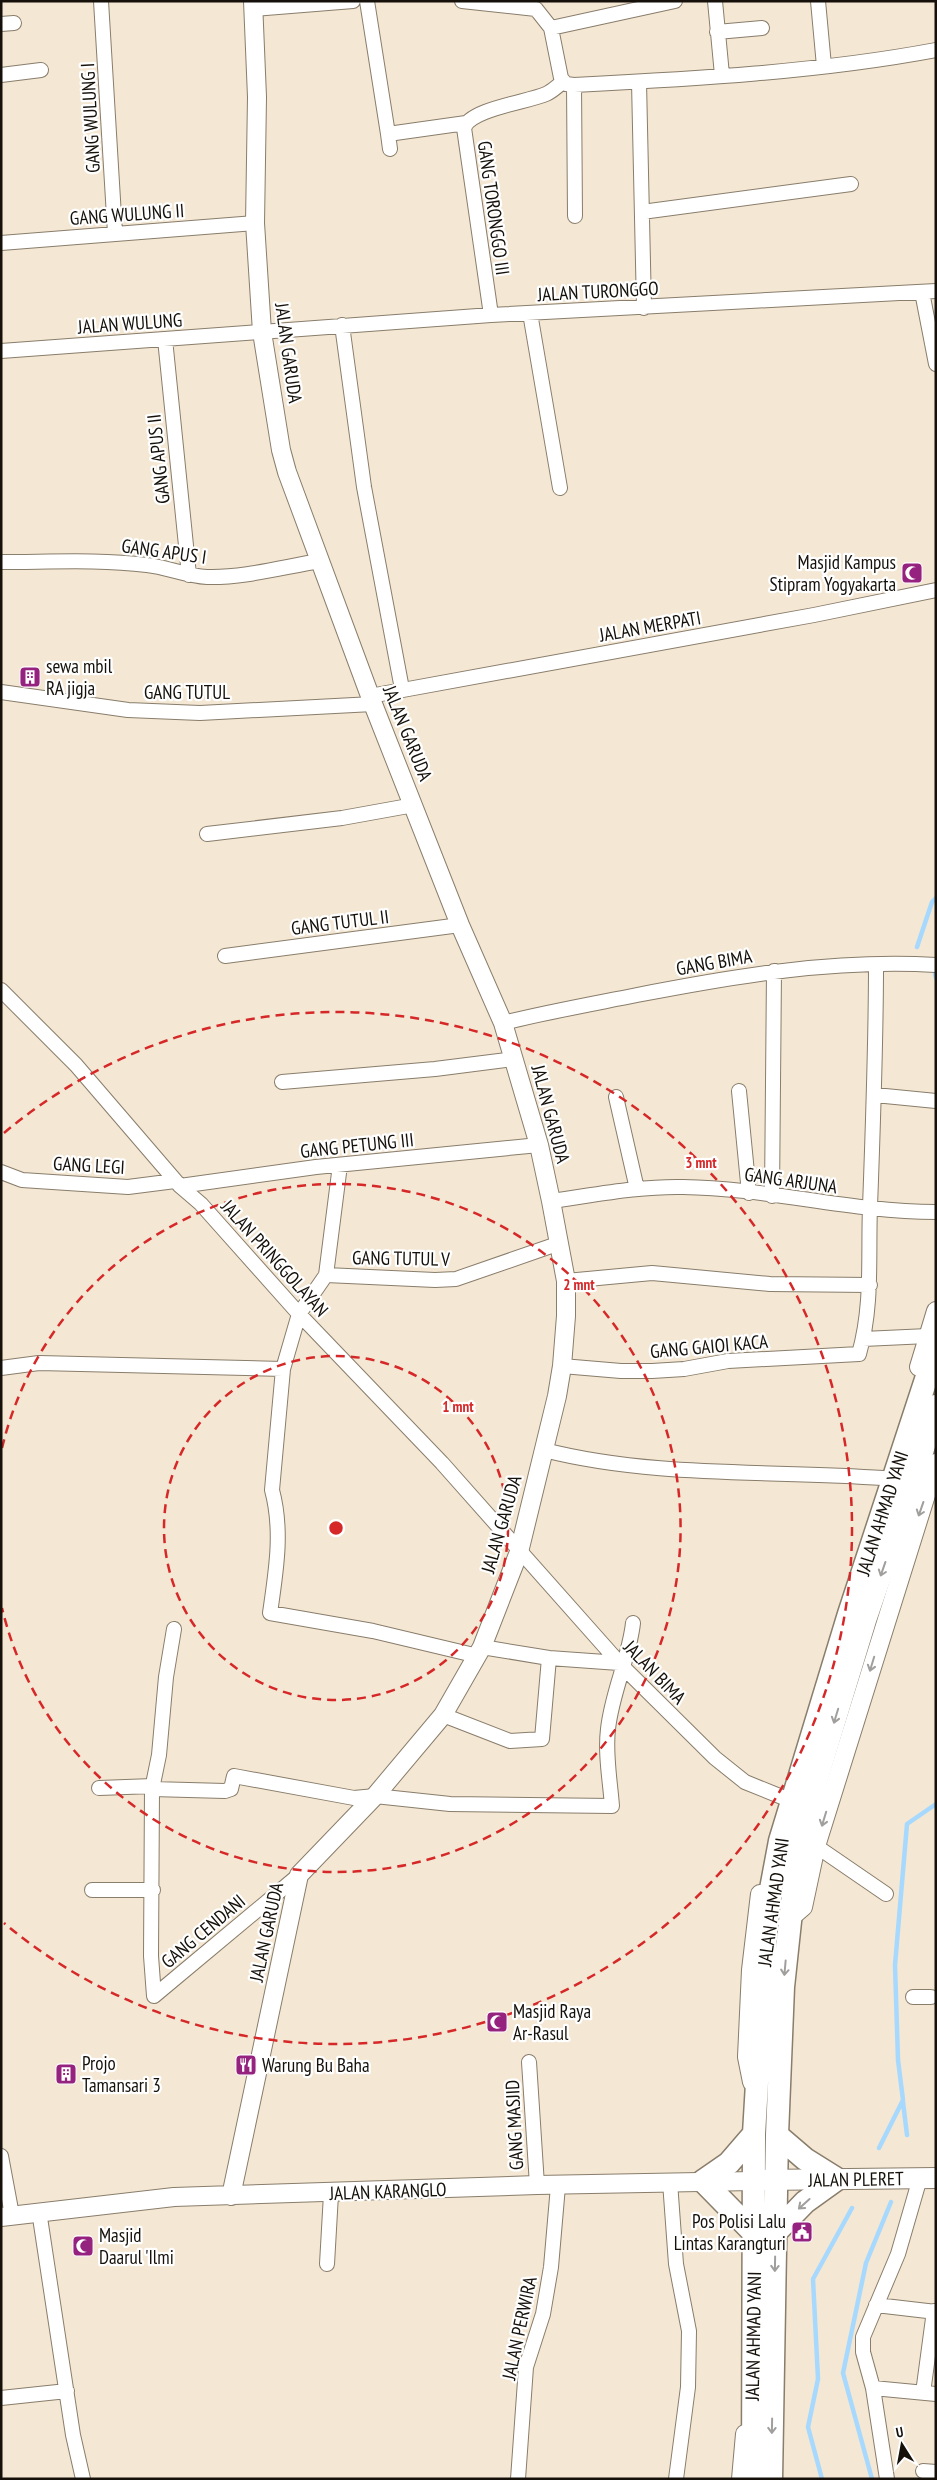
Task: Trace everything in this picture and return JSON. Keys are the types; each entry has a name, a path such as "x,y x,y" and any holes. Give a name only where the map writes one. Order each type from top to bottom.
{"highway":[{"name":"JALAN AHMAD YANI","path":"753,2479 752,2404 765,2233 776,2180 783,1986 789,1919 798,1856 809,1804 857,1617 932,1342"},
{"name":"JALAN AHMAD YANI","path":"771,2479 765,2233 754,2181 754,2134 766,1932 780,1841 857,1617 915,1476 936,1406"},
{"path":"754,2134 728,2164 704,2181 765,2233 837,2179 806,2159 777,2135"}],"main road":[{"name":"JALAN PLERET","path":"776,2180 928,2178"},
{"name":"JALAN KARANGLO","path":"754,2181 776,2180"}],"street":[{"name":"GANG WULUNG I","path":"101,1 115,233"},
{"path":"253,5 353,1"},
{"path":"367,1 390,149"},
{"path":"462,1 538,5 551,28 568,83 575,216"},
{"path":"551,28 675,1"},
{"path":"715,1 722,75"},
{"path":"818,1 824,66"},
{"name":"JALAN GARUDA","path":"231,2196 299,1875 375,1796 443,1715 480,1652 519,1552 562,1366 566,1281 552,1201 514,1059 502,1023 460,925 371,700 281,450 262,332 255,223 257,97 253,5"},
{"path":"717,32 762,28"},
{"path":"568,83 639,82 880,61 936,50"},
{"path":"1,75 41,70"},
{"path":"639,82 644,308"},
{"name":"GANG TORONGGO III","path":"491,315 465,140 466,123 478,114 544,95 568,83"},
{"path":"388,134 466,123"},
{"path":"642,212 851,184"},
{"name":"GANG WULUNG II","path":"1,243 255,223"},
{"path":"929,291 936,364"},
{"name":"JALAN TURONGGO","path":"262,332 491,315 644,308 701,302 757,301 929,291"},
{"path":"530,313 560,488"},
{"path":"342,326 347,371 355,405 364,487 402,689"},
{"name":"JALAN WULUNG","path":"1,351 262,332"},
{"name":"GANG APUS II","path":"165,339 189,575"},
{"name":"GANG APUS I","path":"1,562 130,564 168,569 189,575 224,576 320,561"},
{"name":"JALAN MERPATI","path":"371,700 402,689 814,616 936,590"},
{"name":"GANG TUTUL","path":"1,692 128,710 200,713 371,700"},
{"path":"207,834 342,818 414,805"},
{"name":"GANG TUTUL II","path":"225,956 460,925"},
{"path":"876,964 870,1285 864,1339 932,1342 936,1311"},
{"name":"GANG BIMA","path":"502,1023 694,984 774,971 876,964 936,965"},
{"path":"772,1196 774,971"},
{"name":"JALAN PRINGGOLAYAN","path":"1,991 89,1079 177,1184 202,1204 299,1314 442,1463 519,1552"},
{"path":"282,1082 435,1069 514,1059"},
{"path":"739,1091 749,1193"},
{"path":"875,1095 936,1101"},
{"path":"616,1097 636,1190"},
{"name":"GANG PETUNG III","path":"177,1184 538,1145"},
{"name":"GANG TUTUL V","path":"340,1165 326,1275 299,1314 283,1369 272,1490 277,1508 278,1564 270,1613 480,1652"},
{"name":"GANG LEGI","path":"1,1172 22,1180 128,1187 177,1184"},
{"name":"GANG ARJUNA","path":"552,1201 636,1190 683,1187 749,1193 870,1210 936,1212"},
{"name":"GANG TUTUL V","path":"326,1275 434,1280 456,1279 560,1243"},
{"path":"566,1281 652,1273 770,1284 870,1285"},
{"name":"GANG GAIOI KACA","path":"562,1366 621,1371 652,1371 684,1369 728,1361 859,1354 864,1339"},
{"path":"1,1368 39,1363 283,1369"},
{"path":"756,2094 747,2057 751,1970 762,1880 770,1839 884,1478 922,1373"},
{"path":"544,1450 602,1463 684,1469 884,1478"},
{"path":"789,1919 803,1907 816,1846 936,1463"},
{"name":"JALAN BIMA","path":"519,1552 620,1665 715,1758 745,1782 782,1797"},
{"path":"99,1788 153,1787 227,1791 231,1789 234,1776 354,1798 375,1796 450,1804 612,1806 607,1740 620,1665 631,1639 633,1623"},
{"path":"92,1890 153,1890 153,1787 159,1754 166,1677 174,1629"},
{"path":"480,1652 620,1665"},
{"path":"443,1715 504,1740 524,1741 542,1739 549,1658"},
{"path":"816,1846 886,1894"},
{"name":"GANG CENDANI","path":"153,1890 151,1956 154,1996 299,1875"},
{"path":"913,1997 934,1996"},
{"name":"GANG MASJID","path":"529,2062 536,2185"},
{"path":"1,2156 7,2216"},
{"path":"887,2479 873,2388 863,2352 864,2337 928,2178"},
{"name":"JALAN KARANGLO","path":"7,2216 39,2211 174,2198 331,2194 536,2185 754,2181"},
{"path":"670,2182 676,2264 689,2332 688,2387 676,2479"},
{"name":"JALAN PERWIRA","path":"518,2479 526,2367 543,2314 551,2268 558,2186"},
{"path":"327,2264 331,2194"},
{"path":"39,2211 73,2435 83,2479"},
{"path":"873,2388 930,2394 935,2312 876,2305"},
{"path":"1,2398 67,2391"},
{"path":"741,2479 744,2439 752,2404"}],"waterway":[{"path":"917,947 932,902 936,898"},
{"path":"935,974 936,978"},
{"path":"879,2148 903,2100 898,2060 895,1965 907,1824 936,1804"},
{"path":"903,2102 907,2135"},
{"path":"872,2479 843,2373 866,2263 891,2202"},
{"path":"822,2479 808,2427 818,2379 813,2279 852,2208"}],"place":[{"name":"Masjid Kampus Stipram Yogyakarta","path":"912,573"},
{"name":"sewa mbil RA jigja","path":"30,677"},
{"name":"Masjid Raya Ar-Rasul","path":"497,2022"},
{"name":"Warung Bu Baha","path":"246,2065"},
{"name":"Projo Tamansari 3","path":"66,2074"},
{"name":"Pos Polisi Lalu Lintas Karangturi","path":"802,2232"},
{"name":"Masjid Daarul 'Ilmi","path":"83,2246"}]}
